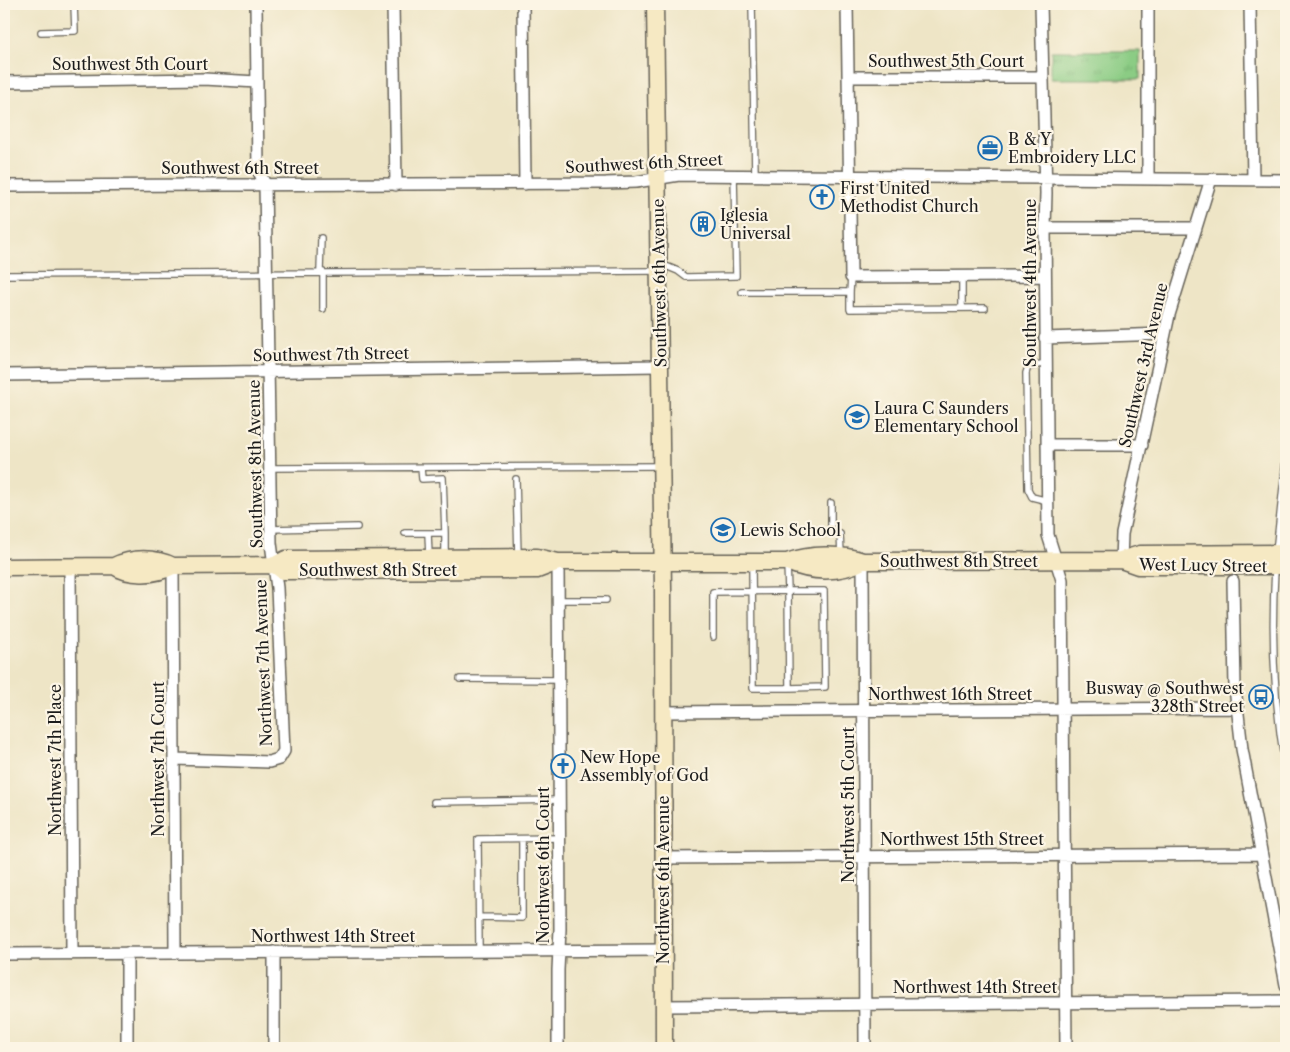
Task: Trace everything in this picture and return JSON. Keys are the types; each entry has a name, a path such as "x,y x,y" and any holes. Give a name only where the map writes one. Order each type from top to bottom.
{"street":[{"name":"Southwest 8th Avenue","path":"256,4 258,170 265,184 271,528 275,565"},
{"path":"393,4 396,185"},
{"path":"523,4 525,184"},
{"name":"Southwest 6th Avenue","path":"655,4 662,562"},
{"path":"847,4 851,277 1045,276"},
{"name":"Southwest 4th Avenue","path":"1041,4 1046,178 1044,228 1048,535 1062,580 1066,1048"},
{"path":"1148,4 1148,179"},
{"path":"1250,4 1253,180"},
{"name":"Southwest 5th Court","path":"849,77 1042,77"},
{"name":"Southwest 5th Court","path":"4,82 204,79 257,82"},
{"name":"Southwest 6th Street","path":"4,186 606,184 679,175 1286,180"},
{"name":"Southwest 3rd Avenue","path":"1121,560 1122,534 1174,296 1211,180"},
{"path":"1044,228 1196,228"},
{"path":"1045,338 1165,334"},
{"name":"Southwest 7th Street","path":"4,376 659,366"},
{"path":"1047,445 1142,446"},
{"name":"West Lucy Street","path":"1056,560 1121,560 1140,554 1281,560"},
{"name":"Southwest 8th Street","path":"558,562 537,570 283,571 275,565 286,559 537,557 558,562 787,562 801,557 852,556 863,561 1056,560"},
{"path":"4,566 114,566 126,560 161,560 173,566 275,565"},
{"name":"Southwest 8th Street","path":"787,562 805,570 847,569 863,561"},
{"name":"Northwest 5th Court","path":"863,561 865,1048"},
{"name":"Northwest 6th Court","path":"558,562 557,680 560,800 558,1048"},
{"name":"Northwest 6th Avenue","path":"662,562 664,1048"},
{"name":"Northwest 7th Avenue","path":"174,759 262,762 279,759 284,751 285,736 275,565"},
{"name":"Northwest 7th Place","path":"70,566 72,954"},
{"name":"Northwest 7th Court","path":"173,566 175,953"},
{"path":"1233,581 1237,708 1246,780 1286,985"},
{"name":"Northwest 16th Street","path":"662,712 1237,708"},
{"name":"Northwest 15th Street","path":"663,858 1260,854"},
{"name":"Northwest 14th Street","path":"4,954 663,950"},
{"path":"274,952 274,1048"},
{"path":"126,953 127,1048"},
{"name":"Northwest 14th Street","path":"663,1006 1286,1001"}],"lane":[{"path":"41,32 75,31 74,4"},
{"path":"752,4 755,175"},
{"path":"4,275 659,267 678,271 686,277 736,276 734,175"},
{"path":"320,238 323,310"},
{"path":"851,277 850,309 984,308"},
{"path":"962,277 962,308"},
{"path":"742,292 850,292"},
{"path":"1046,363 1028,367 1026,373 1028,489 1032,497 1048,501"},
{"path":"1286,459 1274,658 1286,771"},
{"path":"270,468 662,466"},
{"path":"422,468 422,479 443,478 444,533 437,558"},
{"path":"516,478 518,558"},
{"path":"831,503 831,532 840,534 841,557"},
{"path":"271,528 357,528"},
{"path":"405,533 444,533"},
{"path":"428,533 437,558"},
{"path":"713,637 713,592 752,591 824,591 825,687 753,688 752,591 752,562"},
{"path":"787,562 789,688"},
{"path":"558,600 606,600"},
{"path":"460,679 557,680"},
{"path":"434,802 560,800"},
{"path":"479,951 478,839 560,838"},
{"path":"479,917 522,918 522,839"}],"green space":[{"path":"1051,51 1140,51 1140,79 1051,79"}],"place":[{"name":"B & Y Embroidery LLC","path":"990,148"},
{"name":"First United Methodist Church","path":"822,197"},
{"name":"Iglesia Universal","path":"703,224"},
{"name":"Laura C Saunders Elementary School","path":"857,417"},
{"name":"Lewis School","path":"723,530"},
{"name":"Busway @ Southwest 328th Street","path":"1261,697"},
{"name":"New Hope Assembly of God","path":"563,766"}]}
